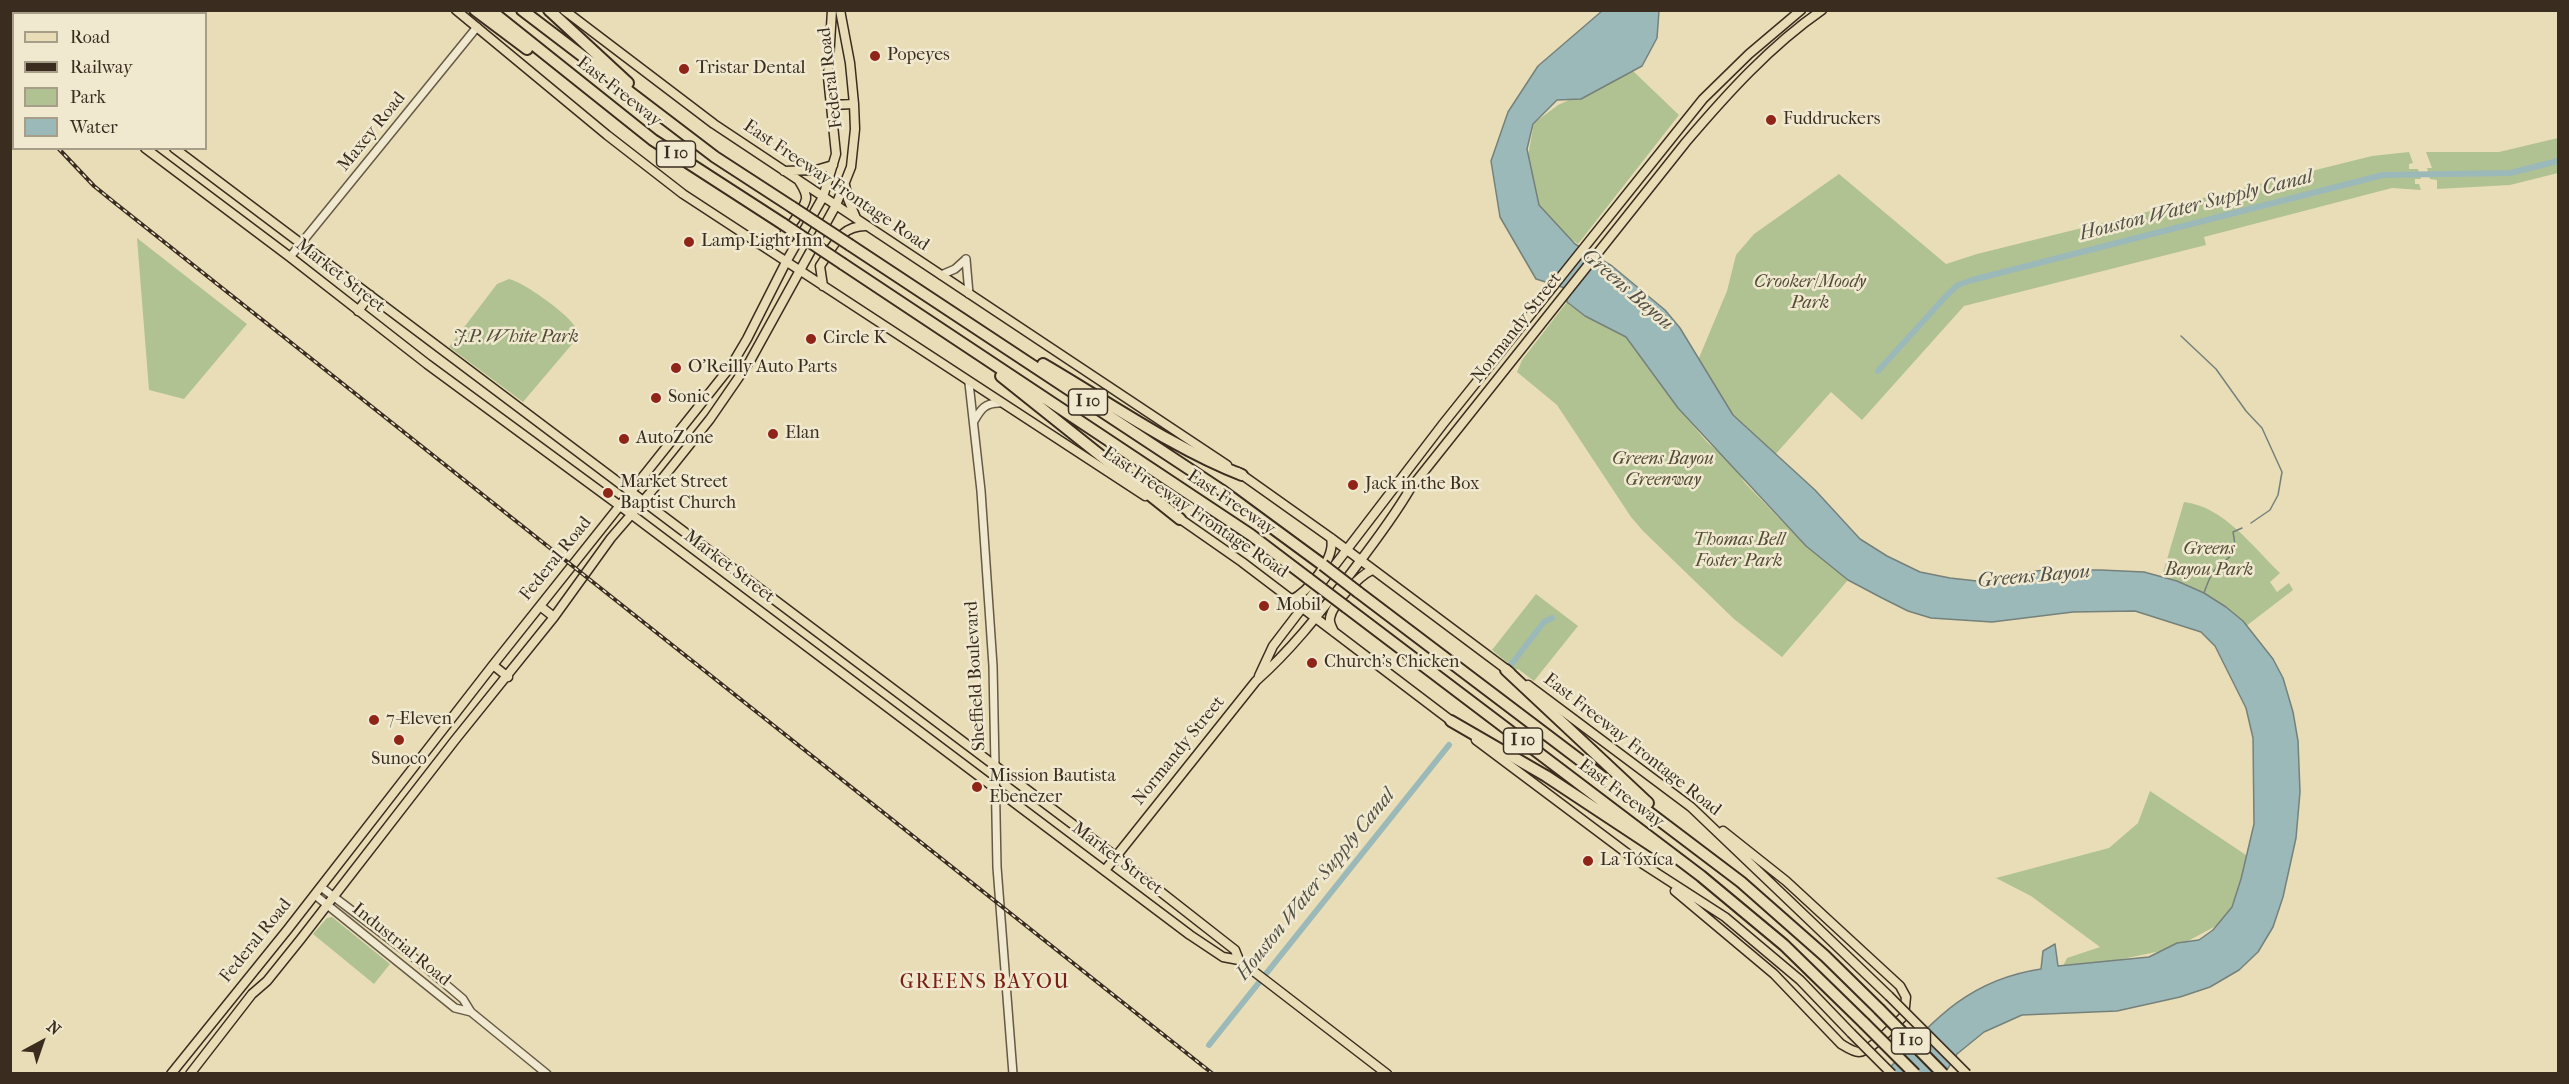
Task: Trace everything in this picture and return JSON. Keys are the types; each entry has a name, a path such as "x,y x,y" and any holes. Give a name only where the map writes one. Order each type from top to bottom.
{"highway":[{"path":"475,10 520,45 573,78"},
{"name":"East Freeway","path":"490,10 653,140 950,334 1251,535 1310,579 1701,876 1791,952 1915,1074"},
{"name":"East Freeway","path":"522,10 703,148 1221,490 1323,565 1678,833 1782,917 1879,1009 1943,1074"},
{"path":"549,10 703,148"},
{"path":"932,298 1170,439 1242,475"},
{"path":"950,334 1127,479 1180,519"},
{"path":"1506,670 1678,833"},
{"path":"1451,720 1546,776 1636,838 1701,876"}],"main road":[{"name":"East Freeway Frontage Road","path":"456,10 683,194 999,403 1180,519 1242,562 1632,857 1725,917 1800,980 1892,1074"},
{"name":"East Freeway Frontage Road","path":"564,10 714,123 1242,475 1348,550 1691,807 1889,996 1967,1074"},
{"name":"Federal Road","path":"171,1074 315,895 493,665 731,366 823,197 833,165 836,154 828,77 832,10"},
{"name":"Federal Road","path":"190,1074 247,1001 267,981 508,677 554,618 611,538 683,453 750,361 798,270 836,205 851,167 855,129 854,104 840,10"},
{"name":"Normandy Street","path":"1256,681 1273,646 1443,424 1703,99 1749,54 1801,10"},
{"name":"Normandy Street","path":"1106,869 1256,681 1278,661 1316,619 1392,519 1410,489 1714,108 1760,62 1822,10"},
{"path":"830,41 845,40"},
{"path":"831,105 854,104"},
{"name":"Market Street","path":"148,150 358,311 1106,869 1190,935 1223,957 1239,960 1387,1074"},
{"name":"Market Street","path":"177,150 1115,856 1235,950 1239,960"},
{"path":"836,154 851,167"},
{"path":"784,171 816,170 833,165"},
{"path":"759,244 780,240 804,203 805,192 798,179"},
{"path":"845,185 856,219"},
{"path":"228,210 238,197"},
{"path":"823,286 820,266 843,232 854,225 867,226"},
{"path":"358,311 370,296"},
{"path":"1291,600 1305,591 1330,557 1333,544 1331,538"},
{"path":"1334,632 1330,623 1332,612 1356,580 1372,570"},
{"path":"540,606 554,618"},
{"path":"493,665 508,677"},
{"path":"1632,857 1744,947 1774,974 1841,1044 1857,1052 1867,1050 1904,1017 1906,997 1900,986 1758,857 1691,807"},
{"path":"236,992 247,1001"}],"street":[{"name":"Maxey Road","path":"290,257 477,27"},
{"path":"941,275 955,269 966,259 969,294"},
{"name":"Sheffield Boulevard","path":"969,383 993,666 997,867 1012,1074"},
{"path":"974,421 982,407 990,403 999,403"},
{"name":"Industrial Road","path":"321,887 417,960 463,999 471,1012 547,1074"},
{"name":"Industrial Road","path":"315,895 455,1008 471,1012"},
{"path":"408,970 417,960"}],"green space":[{"path":"1633,71 1679,115 1578,244 1548,223 1523,183 1534,123 1558,105"},
{"path":"2558,138 2558,173 2510,185 2437,189 2437,180 2430,179 2427,168 2432,168 2426,152 2499,152"},
{"name":"Crooker/Moody Park","path":"2409,152 2413,163 2409,164 2409,169 2418,169 2421,179 2415,179 2415,184 2419,184 2421,190 2392,188 2204,237 2206,245 1964,306 1862,420 1831,392 1773,457 1738,424 1696,365 1727,291 1736,255 1754,234 1839,174 1946,264 1977,254 2372,156"},
{"path":"137,238 247,324 184,399 149,390"},
{"name":"J.P. White Park","path":"509,279 525,286 554,306 569,319 576,332 573,343 523,402 449,347 497,284"},
{"path":"1567,302 1585,316 1626,337 1678,408 1707,442 1731,463 1745,483 1799,539 1848,580 1782,657 1734,619 1643,531 1631,517 1557,405 1517,372 1522,360"},
{"name":"Greens Bayou Park","path":"2184,502 2198,505 2224,519 2280,573 2270,582 2277,592 2289,583 2293,590 2241,630 2160,583"},
{"path":"1536,594 1578,626 1534,681 1518,669 1516,670 1492,650"},
{"path":"2150,791 2249,857 2227,920 2175,948 2060,972 2067,958 2100,947 2031,896 1996,878 2109,848 2138,823"},
{"path":"332,917 390,964 374,984 313,934 327,918"}],"water":[{"name":"Greens Bayou","path":"1602,11 1659,11 1657,38 1642,66 1581,99 1557,100 1533,124 1527,149 1539,205 1575,244 1612,266 1665,310 1680,328 1733,415 1815,490 1860,539 1887,556 1920,572 1950,578 1977,581 2043,570 2101,570 2144,572 2177,581 2204,593 2226,607 2243,621 2273,659 2283,678 2293,712 2298,741 2300,792 2296,838 2283,897 2273,927 2258,952 2239,970 2210,987 2180,997 2117,1011 2022,1015 1984,1032 1957,1054 1945,1073 1885,1073 1919,1036 1953,1006 1992,983 2015,974 2041,969 2043,951 2055,944 2058,966 2149,957 2177,943 2199,940 2213,930 2232,907 2254,824 2253,738 2246,708 2215,646 2201,632 2135,611 2073,612 1992,622 1931,618 1908,611 1848,580 1806,546 1678,408 1626,337 1585,316 1567,302 1565,288 1536,279 1500,217 1491,161 1508,112 1538,66"}],"waterway":[{"name":"Houston Water Supply Canal","path":"1878,371 1947,295 1958,285 1972,280 2383,175 2510,173 2558,161"},
{"path":"2181,336 2216,369 2246,411 2262,428 2282,472 2278,495 2270,510 2251,523"},
{"path":"2204,593 2217,567 2235,551 2233,532 2242,528"},
{"name":"Houston Water Supply Canal","path":"1510,666 1544,622 1552,618"},
{"name":"Houston Water Supply Canal","path":"1209,1045 1449,745"}],"railway":[{"path":"60,150 94,186 115,203 1213,1074"}],"place":[{"name":"Popeyes","path":"875,56"},
{"name":"Tristar Dental","path":"684,69"},
{"name":"Fuddruckers","path":"1771,120"},
{"name":"Lamp Light Inn","path":"689,242"},
{"name":"Circle K","path":"811,339"},
{"name":"O'Reilly Auto Parts","path":"676,368"},
{"name":"Sonic","path":"656,398"},
{"name":"Elan","path":"773,434"},
{"name":"AutoZone","path":"624,439"},
{"name":"Jack in the Box","path":"1353,485"},
{"name":"Market Street Baptist Church","path":"608,493"},
{"name":"Mobil","path":"1264,606"},
{"name":"Church's Chicken","path":"1312,663"},
{"name":"7-Eleven","path":"374,720"},
{"name":"Sunoco","path":"399,740"},
{"name":"Mission Bautista Ebenezer","path":"977,787"},
{"name":"La Tóxíca","path":"1588,861"}],"district":[{"name":"GREENS BAYOU","path":"985,983"}],"park label":[{"name":"Greens Bayou Greenway","path":"1663,470"},
{"name":"Thomas Bell Foster Park","path":"1739,551"}]}
